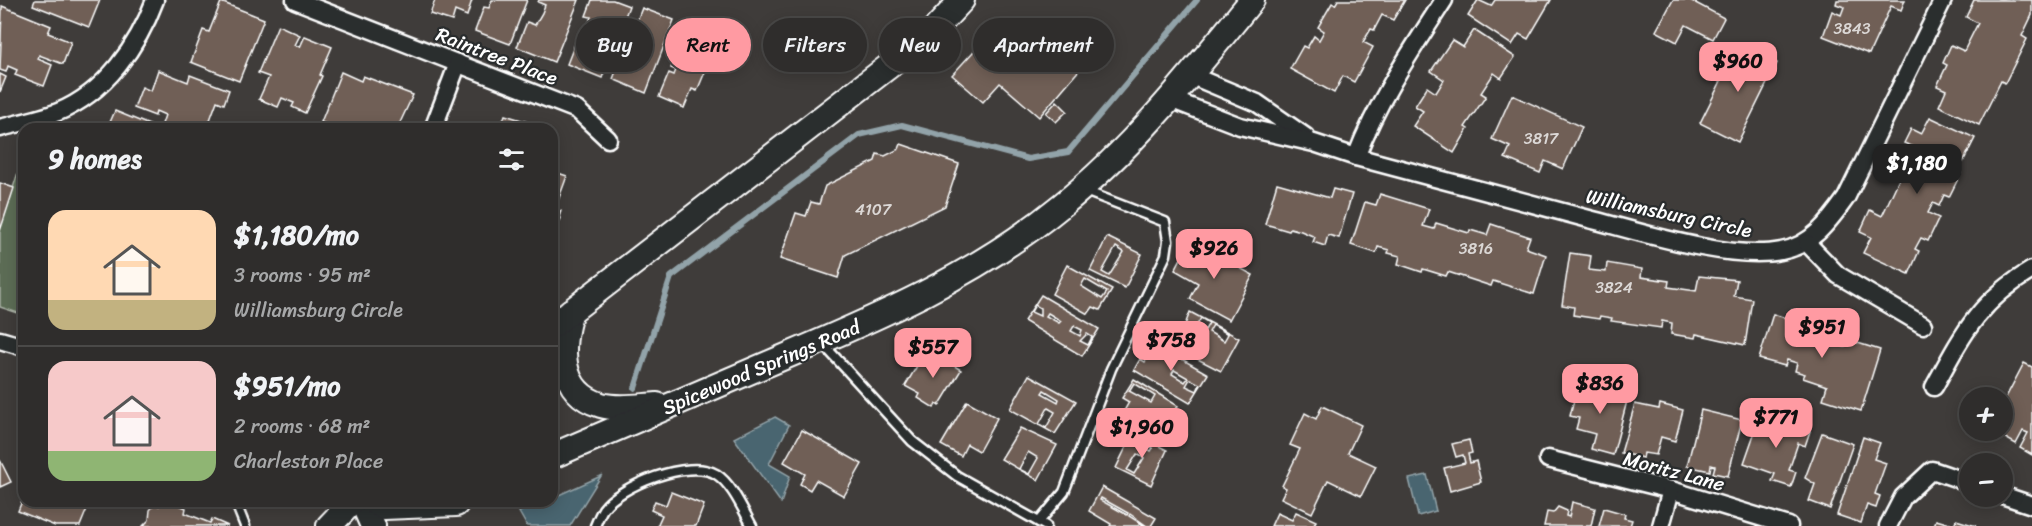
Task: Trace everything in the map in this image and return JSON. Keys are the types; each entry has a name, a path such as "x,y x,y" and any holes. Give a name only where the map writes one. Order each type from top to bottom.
{"main road":[{"path":"558,321 893,63 934,29 962,0"},
{"name":"Spicewood Springs Road","path":"558,453 820,342 924,294 994,255 1080,189 1119,154 1170,99 1252,0"},
{"path":"571,311 562,350 569,379 578,391 602,405 620,407 676,403"},
{"path":"329,526 349,507"},
{"path":"349,526 354,507"},
{"path":"365,507 374,526"},
{"path":"421,526 450,507"}],"street":[{"path":"0,128 59,111 95,89 120,66 155,0"},
{"name":"Raintree Place","path":"295,0 577,110 608,139"},
{"path":"1356,157 1370,122 1388,88 1444,0"},
{"name":"Williamsburg Circle","path":"1170,99 1240,126 1314,143 1356,157 1651,235 1735,252 1782,251 1807,243 1830,221 1846,198 1942,0"},
{"path":"435,123 458,63"},
{"name":"Williamsburg Circle","path":"1190,75 1257,103 1314,143"},
{"path":"1807,243 1838,275 1923,325"},
{"path":"1935,387 1965,330 1983,307 2008,284 2032,270"},
{"path":"0,340 18,345"},
{"name":"Moritz Lane","path":"1548,459 1671,490 1789,526"},
{"path":"1888,526 1902,497 1932,470 1959,479"},
{"path":"1661,526 1671,490"},
{"path":"2013,499 2032,505"}],"lane":[{"path":"820,342 912,441 957,476 1043,524 1064,492 1112,369 1166,255 1168,240 1165,222 1080,189"},
{"path":"595,526 604,508 630,489 660,475 696,469 713,472 724,481 753,526"},
{"path":"237,507 245,526"}],"green space":[{"path":"18,172 18,313 0,307 0,228"}],"water":[{"path":"775,417 789,425 769,464 790,476 781,503 734,438"},
{"path":"1427,475 1436,511 1418,516 1409,479"},
{"path":"601,476 570,526 527,526 519,512 530,507 558,507 558,495"}],"building":[{"path":"35,0 100,0 89,27 33,5"},
{"path":"435,0 472,0 467,16 455,11 452,21 430,14"},
{"path":"492,0 527,0 510,44 475,31 484,7 489,8"},
{"path":"539,0 579,0 554,62 517,47 527,22 535,25 542,13 545,5 538,2"},
{"path":"592,0 613,0 629,6 624,18 586,16"},
{"path":"1338,0 1405,0 1393,20 1382,15 1374,30 1371,29 1363,42 1373,47 1354,82 1343,76 1334,93 1290,69 1303,46 1307,48 1314,36 1319,40 1324,31 1318,27 1332,3 1335,5"},
{"path":"1478,0 1491,6 1495,0 1551,0 1528,39 1519,34 1512,45 1468,16"},
{"path":"1673,0 1690,0 1724,18 1713,39 1686,25 1677,42 1656,31"},
{"path":"1837,0 1905,0 1901,10 1891,6 1869,54 1823,36 1832,11 1841,15 1844,7 1836,4"},
{"path":"1974,0 2032,0 2032,15 2022,36 2027,39 2005,83 2001,81 1979,125 1939,106 1946,90 1937,86 1947,65 1943,63 1951,45 1964,51 1978,23 1966,17"},
{"path":"221,2 264,19 239,81 191,62 203,30 209,32"},
{"path":"2,6 51,26 48,33 71,42 63,64 39,55 38,59 52,65 44,86 15,75 17,70 8,66 6,72 0,70"},
{"path":"642,8 669,18 665,18 665,43 646,93 613,79 616,72 653,72 653,18 638,18"},
{"path":"278,25 300,35 295,45 300,47 305,36 332,47 305,113 292,107 294,103 282,98 278,107 259,99 269,77 258,73"},
{"path":"1474,30 1515,57 1501,78 1494,73 1481,93 1486,96 1465,127 1468,129 1454,153 1413,126 1423,111 1415,106 1427,87 1436,93 1444,80 1431,71 1452,40 1463,47"},
{"path":"576,41 576,68 567,64"},
{"path":"1739,45 1777,63 1738,142 1700,123"},
{"path":"973,52 973,72 1077,72 1039,117 1000,83 983,102 952,75 955,72 961,72 961,65"},
{"path":"158,70 188,82 190,75 229,90 224,104 217,101 209,123 162,123 165,115 156,111 155,116 134,108 142,87 151,91"},
{"path":"341,72 361,81 363,76 413,95 400,123 321,122"},
{"path":"587,72 604,72 602,78"},
{"path":"675,72 705,72 697,91 692,89 684,108 659,97 669,73 674,75"},
{"path":"0,74 6,77 0,92"},
{"path":"1512,95 1582,127 1563,169 1545,161 1540,173 1505,158 1510,147 1492,139"},
{"path":"1057,101 1067,111 1056,122 1046,113"},
{"path":"115,111 144,123 110,123"},
{"path":"505,115 528,122 528,123 502,123"},
{"path":"1930,117 1975,138 1963,162 1959,160 1954,170 1961,173 1949,197 1944,195 1939,206 1933,203 1928,213 1939,218 1928,241 1921,238 1915,249 1919,251 1909,274 1863,253 1871,237 1860,232 1870,210 1882,216 1914,147 1904,143 1911,129 1921,134"},
{"path":"901,144 959,164 945,206 845,255 838,278 780,259 796,213 806,216 811,202 819,204 825,186 875,161 877,154 885,156 899,149"},
{"path":"558,173 567,176 558,201"},
{"path":"0,183 14,188 0,231"},
{"path":"1277,183 1330,198 1333,189 1352,194 1339,238 1328,235 1325,246 1313,242 1315,237 1301,231 1290,228 1289,231 1265,224"},
{"path":"1380,194 1429,209 1423,226 1434,229 1436,223 1469,233 1470,230 1487,235 1491,224 1530,237 1526,248 1546,255 1534,294 1493,281 1491,286 1448,272 1446,276 1423,269 1422,272 1398,264 1400,256 1388,253 1389,250 1378,247 1376,253 1351,245 1365,202 1376,205"},
{"path":"558,210 561,211 559,217 561,218 558,226"},
{"path":"1107,237 1142,254 1125,288 1090,271","holes":["1116,247 1124,252 1109,276 1102,272"]},
{"path":"1190,241 1253,275 1229,320 1190,299 1198,283 1175,270"},
{"path":"1570,253 1591,256 1589,270 1606,272 1607,263 1642,269 1641,277 1669,281 1668,287 1696,291 1699,276 1737,280 1734,296 1752,299 1745,345 1696,334 1695,338 1671,334 1672,323 1662,321 1661,328 1611,321 1612,318 1600,316 1599,319 1573,315 1574,307 1562,305"},
{"path":"1067,265 1112,290 1100,310 1093,307 1088,314 1052,294","holes":["1085,279 1107,292 1102,299 1081,286"]},
{"path":"1041,295 1099,329 1082,356 1024,321","holes":["1035,305 1040,308 1040,316 1031,312","1048,313 1061,321 1059,323 1046,316","1074,326 1082,330 1080,336 1071,331","1087,334 1092,337 1088,345 1080,341"]},
{"path":"1792,310 1818,318 1812,337 1845,347 1848,340 1880,350 1861,411 1823,399 1827,386 1803,378 1805,374 1795,371 1797,363 1787,360 1785,366 1759,359 1773,314 1789,319"},
{"path":"1190,312 1239,338 1221,371 1176,348","holes":["1201,318 1209,323 1205,330 1197,325","1213,325 1228,334 1224,341 1209,332"]},
{"path":"1150,341 1208,374 1190,403 1134,370 1140,359 1145,362 1149,355 1144,353 1140,358","holes":["1174,370 1188,378 1185,382 1172,374","1190,379 1200,384 1197,391 1186,386"]},
{"path":"927,349 961,370 939,406 936,404 934,408 918,398 920,394 905,386"},
{"path":"2024,363 2032,367 2032,455 2020,448 2028,433 2023,431 2016,444 2011,441 2013,441 2011,387"},
{"path":"1029,375 1076,401 1055,434 1010,409","holes":["1044,390 1059,399 1058,402 1042,393","1048,408 1055,412 1046,428 1039,424"]},
{"path":"1134,379 1178,406 1161,434 1124,411 1129,402 1122,398","holes":["1134,383 1155,396 1151,403 1129,391"]},
{"path":"1578,384 1629,393 1613,455 1591,449 1595,434 1576,429 1579,418 1570,416"},
{"path":"967,401 997,418 979,451 967,444 961,456 941,445"},
{"path":"1635,404 1659,409 1660,404 1683,410 1675,441 1661,437 1656,455 1644,453 1643,458 1621,453"},
{"path":"1322,406 1361,425 1348,453 1376,466 1361,496 1328,480 1312,513 1281,498 1286,488 1282,486 1300,449 1290,445 1305,413 1316,419"},
{"path":"1701,410 1742,420 1728,476 1713,473 1715,466 1711,465 1710,471 1687,466"},
{"path":"1760,417 1774,422 1775,418 1810,431 1805,446 1798,443 1789,470 1796,472 1791,487 1772,481 1775,474 1744,463"},
{"path":"1020,428 1057,445 1038,480 1001,459","holes":["1028,452 1038,458 1029,474 1019,469"]},
{"path":"802,430 862,464 844,496 816,480 810,490 800,484 805,474 784,462"},
{"path":"1133,433 1167,450 1151,485 1116,468","holes":["1137,439 1153,448 1151,451 1135,442","1137,454 1144,458 1134,474 1127,470"]},
{"path":"1822,433 1853,444 1830,509 1809,501 1815,484 1805,478"},
{"path":"1863,437 1880,443 1874,459 1886,463 1875,494 1880,496 1876,508 1867,505 1861,523 1837,515"},
{"path":"1469,440 1472,453 1468,454 1470,463 1476,461 1481,482 1450,491 1444,468 1465,463 1463,455 1456,457 1452,444"},
{"path":"0,460 11,482 0,487"},
{"path":"1102,487 1156,518 1151,526 1147,526 1130,514 1129,516 1145,526 1110,526 1111,524 1089,511","holes":["1101,498 1128,513 1127,515 1100,500"]},
{"path":"671,492 704,505 696,526 657,526 662,515 651,510 655,501 666,505"},
{"path":"1572,502 1595,508 1591,526 1544,526 1547,512 1553,513 1558,507 1567,511 1566,516 1569,517"},
{"path":"20,507 82,507 87,509 80,526 55,526 18,511"},
{"path":"152,507 184,507 186,508 185,513 210,523 212,519 228,526 143,526 149,520"},
{"path":"1604,508 1625,514 1624,518 1632,520 1630,526 1599,526"},
{"path":"1296,512 1316,521 1313,526 1271,526 1277,513 1292,520"},
{"path":"1936,520 1954,525 1956,520 1976,526 1934,526"}],"waterway":[{"path":"635,388 671,277 859,135 902,125 1028,159 1068,152 1197,0"}]}
